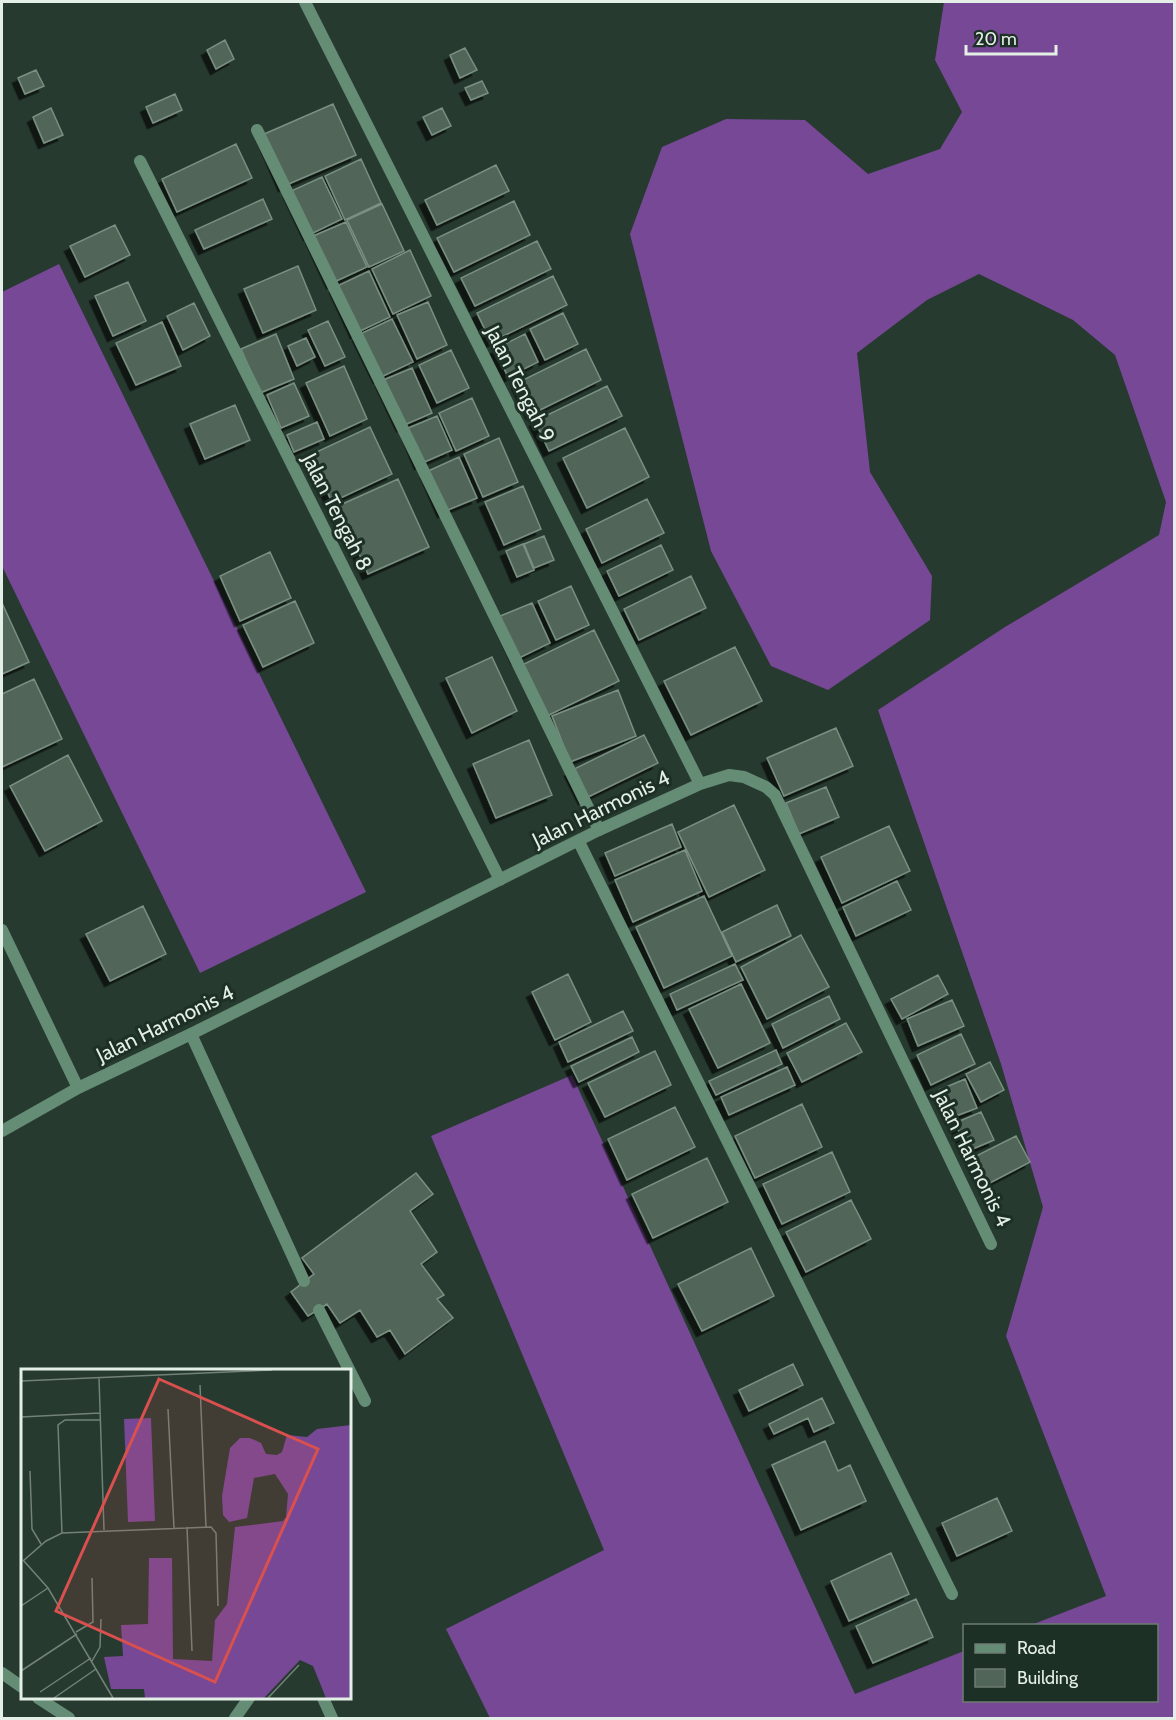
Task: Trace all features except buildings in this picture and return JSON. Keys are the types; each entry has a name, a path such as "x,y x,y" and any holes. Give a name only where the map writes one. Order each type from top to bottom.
{"street":[{"name":"Jalan Tengah 9","path":"304,2 700,784"},
{"path":"257,130 599,830"},
{"name":"Jalan Tengah 8","path":"140,161 500,880"},
{"name":"Jalan Harmonis 4","path":"2,1131 78,1088 579,842 599,830 700,784 729,775 744,777 766,787 775,795 991,1244"},
{"path":"579,842 952,1594"},
{"path":"2,930 78,1088"},
{"path":"191,1034 304,1281"},
{"path":"319,1310 349,1369"},
{"path":"351,1373 365,1401"},
{"path":"2,1673 21,1686"},
{"path":"39,1699 69,1719"},
{"path":"235,1719 248,1699"},
{"path":"323,1699 332,1719"}],"shaded area":[{"path":"944,2 1174,2 1174,1718 490,1718 446,1629 604,1550 431,1136 572,1075 855,1694 963,1651 963,1702 1158,1702 1158,1624 1034,1624 1106,1596 1006,1336 1043,1207 1001,1064 878,710 1005,627 1159,535 1166,502 1115,355 1073,320 979,274 927,300 857,353 870,472 932,576 930,620 828,690 771,666 711,551 630,234 662,147 726,119 805,120 868,174 940,149 962,112 935,60"},
{"path":"59,264 366,892 200,973 2,566 2,292"}]}
